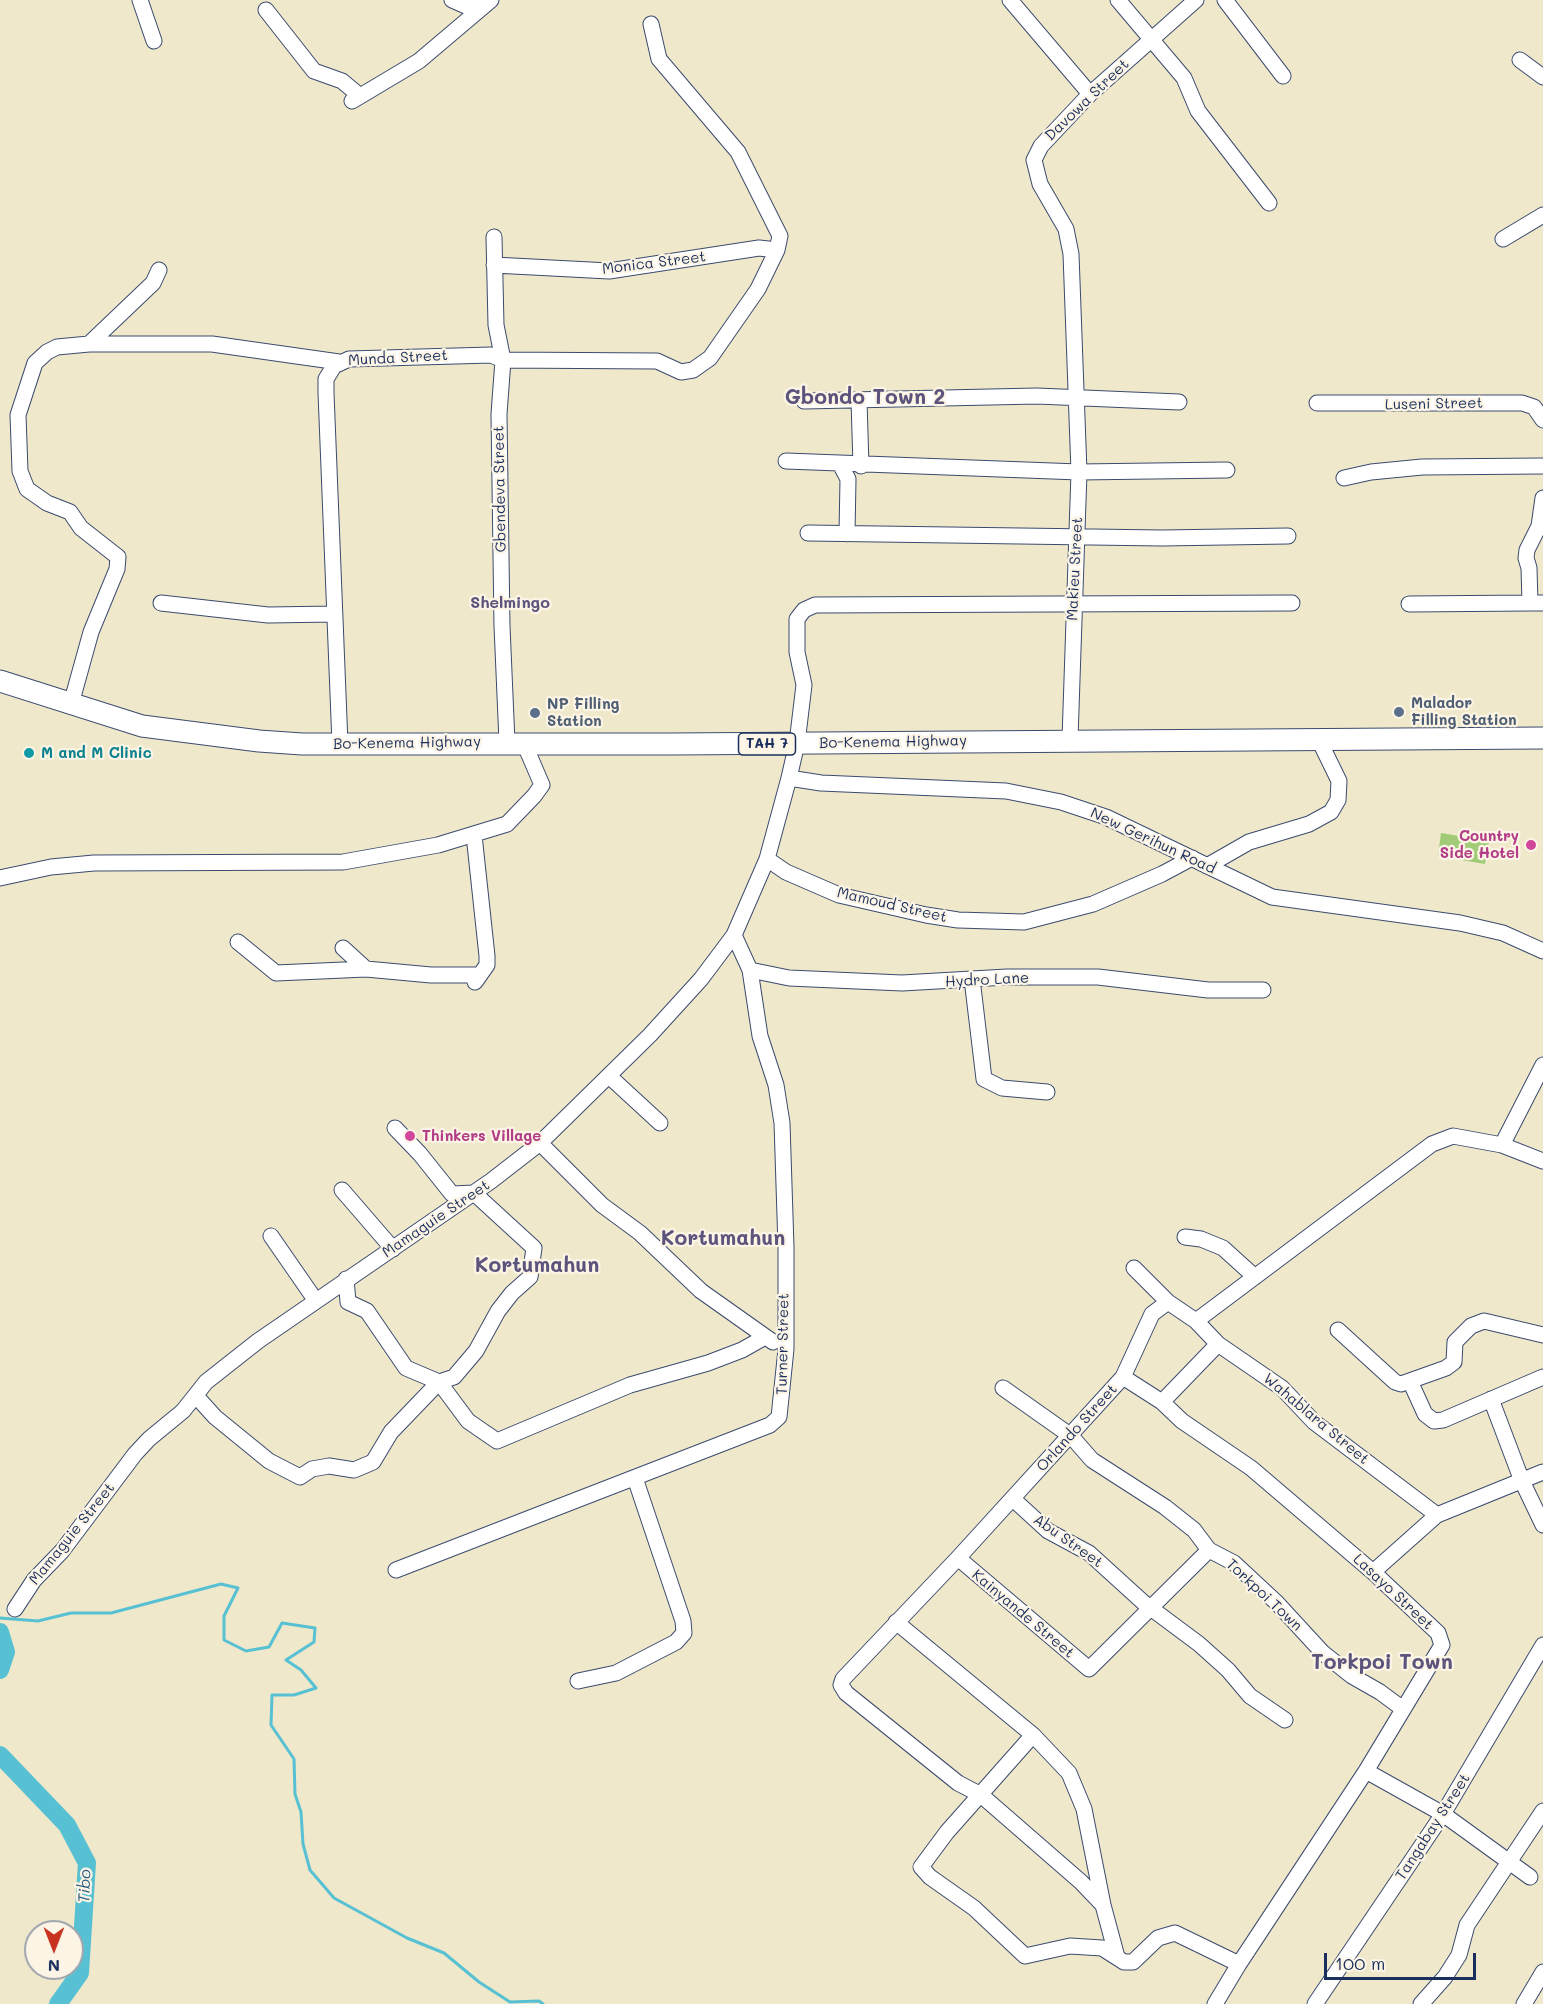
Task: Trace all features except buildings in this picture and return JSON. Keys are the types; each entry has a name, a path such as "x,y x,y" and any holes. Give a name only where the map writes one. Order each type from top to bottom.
{"highway":[{"name":"Bo-Kenema Highway","path":"0,681 141,726 259,741 340,744 1543,738"}],"street":[{"path":"140,0 154,41"},
{"path":"458,27 450,0 477,6"},
{"path":"266,10 314,71 342,81 356,98 419,61 458,27 477,6 491,0"},
{"path":"1010,0 1090,94"},
{"path":"1118,0 1184,78 1198,111 1269,203"},
{"name":"Davowa Street","path":"1074,399 1071,254 1066,229 1040,184 1034,160 1041,146 1090,94 1196,0"},
{"path":"1225,0 1283,76"},
{"path":"651,24 659,59 738,152 780,236 777,250"},
{"path":"1520,60 1543,77"},
{"path":"1503,239 1543,215"},
{"name":"Gbendeva Street","path":"494,237 496,325 503,360 499,414 502,626 515,742"},
{"name":"Monica Street","path":"494,265 609,271 759,248 777,250"},
{"name":"Munda Street","path":"340,744 326,393 326,378 339,362 349,359 491,355 503,360 657,362 681,372 693,370 710,358 724,338 758,289 777,250"},
{"path":"88,344 153,283 159,270"},
{"path":"71,704 91,632 117,569 118,557 81,528 70,512 47,503 27,489 20,471 17,430 18,415 35,363 47,352 57,347 88,344 212,344 339,362"},
{"path":"804,401 1037,396 1179,402"},
{"name":"Makieu Street","path":"1070,739 1079,472 1074,399"},
{"path":"859,400 861,466"},
{"name":"Luseni Street","path":"1317,403 1522,403 1534,407 1543,420"},
{"path":"786,461 861,466 909,465 1079,472 1227,470"},
{"path":"840,464 848,479 847,534"},
{"path":"1344,478 1371,472 1422,467 1543,466"},
{"path":"1409,604 1536,603 1527,550 1541,526 1543,498"},
{"path":"808,533 1077,537 1288,536"},
{"path":"789,778 797,743 804,685 797,652 797,619 804,610 815,605 1074,602 1292,603"},
{"path":"160,603 268,615 334,614"},
{"path":"1207,866 1249,842 1309,824 1330,812 1338,800 1339,781 1319,740"},
{"path":"0,878 51,867 94,863 343,862 438,845 507,824 542,785 515,742"},
{"name":"New Gerihun Road","path":"789,778 821,783 1006,791 1061,802 1106,817 1272,897 1460,923 1503,933 1543,951"},
{"name":"Mamaguie Street","path":"15,1609 34,1580 62,1551 148,1438 183,1411 206,1382 247,1349 474,1193 540,1143 609,1076 701,980 734,934 767,859 789,778"},
{"path":"238,942 276,973 366,969 477,979 487,965 487,956 474,835"},
{"name":"Mamoud Street","path":"767,859 786,872 839,895 958,920 1024,922 1093,904 1162,874 1192,858"},
{"path":"734,934 750,970"},
{"path":"343,948 366,969"},
{"name":"Hydro Lane","path":"750,970 789,978 875,982 931,983 1098,977 1208,990 1263,990"},
{"name":"Turner Street","path":"396,1569 770,1425 779,1417 786,1349 786,1247 782,1123 776,1085 760,1036 750,970"},
{"path":"972,980 984,1079 1002,1088 1047,1092"},
{"path":"1502,1145 1543,1065"},
{"path":"609,1076 660,1123"},
{"path":"196,1396 215,1417 269,1461 300,1477 312,1469 329,1466 354,1470 373,1462 390,1432 440,1382 454,1377 476,1351 498,1311 512,1293 530,1278 534,1248 474,1193 452,1194 420,1154 395,1128"},
{"path":"1134,1268 1168,1302 1196,1322 1432,1144 1453,1136 1502,1145 1543,1161"},
{"path":"540,1143 602,1205 640,1233 701,1291 765,1337 786,1349"},
{"path":"342,1190 393,1249"},
{"path":"271,1236 316,1301"},
{"path":"1185,1237 1201,1239 1223,1248 1255,1277"},
{"path":"346,1279 348,1302 367,1311 406,1368 440,1382 468,1420 497,1441 630,1385 708,1363 742,1350 765,1337"},
{"name":"Orlando Street","path":"981,1795 958,1783 846,1693 841,1685 843,1679 1013,1499 1123,1377 1152,1314 1168,1302"},
{"path":"1338,1330 1395,1382 1401,1384 1454,1362 1455,1342 1472,1326 1484,1321 1543,1335"},
{"name":"Wahablara Street","path":"1196,1322 1218,1344 1282,1388 1314,1422 1437,1515"},
{"path":"1162,1402 1218,1344"},
{"name":"Lasayo Street","path":"1123,1377 1162,1402 1182,1421 1251,1468 1373,1572 1438,1633 1442,1645 1366,1771 1215,2004"},
{"path":"1410,1381 1425,1414 1434,1420 1443,1420 1543,1377"},
{"name":"Torkpoi Town","path":"1003,1388 1071,1436 1092,1460 1164,1507 1194,1530 1209,1550 1234,1563 1323,1653 1352,1676 1380,1692 1402,1709"},
{"path":"1491,1399 1522,1481 1543,1525"},
{"path":"1373,1572 1437,1515 1543,1472"},
{"path":"578,1681 616,1673 676,1642 684,1633 683,1621 635,1478"},
{"name":"Abu Street","path":"1013,1499 1048,1531 1089,1553 1150,1607 1199,1644 1228,1670 1250,1696 1285,1720"},
{"path":"1150,1607 1209,1550"},
{"name":"Kainyande Street","path":"958,1558 1089,1670 1150,1607"},
{"path":"896,1622 1033,1735 1069,1773 1084,1809 1103,1905 1117,1957"},
{"name":"Tangabay Street","path":"1316,2004 1443,1814 1543,1645"},
{"path":"1033,1735 921,1867 930,1877 974,1908 1025,1956 1070,1946 1102,1948 1124,1962 1133,1962 1158,1938 1175,1933 1239,1964"},
{"path":"1366,1771 1443,1814 1530,1877"},
{"path":"981,1795 1081,1882 1103,1905"},
{"path":"1420,2004 1446,1977 1459,1955 1467,1925 1543,1811"},
{"path":"1524,2004 1543,1972"}],"green space":[{"path":"1441,833 1489,841 1485,864 1438,856"}],"waterway":[{"path":"0,1618 38,1621 71,1613 111,1613 221,1584 238,1588 224,1616 224,1640 246,1651 269,1647 282,1623 315,1628 314,1642 286,1660 301,1670 316,1688 294,1695 272,1695 271,1725 294,1759 295,1794 301,1812 303,1844 310,1870 334,1898 407,1938 444,1953 479,1982 510,2002 539,2001 543,2004"},
{"name":"Tibo","path":"0,1632 6,1652 0,1670"},
{"name":"Tibo","path":"0,1755 67,1825 87,1863 80,1973 58,2004"}],"place":[{"name":"Malador Filling Station","path":"1399,712"},
{"name":"NP Filling Station","path":"535,713"},
{"name":"M and M Clinic","path":"29,753"},
{"name":"Country Side Hotel","path":"1531,845"},
{"name":"Thinkers Village","path":"410,1136"}],"district":[{"name":"Gbondo Town 2","path":"865,398"},
{"name":"Shelmingo","path":"510,603"},
{"name":"Kortumahun","path":"723,1239"},
{"name":"Kortumahun","path":"537,1266"},
{"name":"Torkpoi Town","path":"1382,1663"}]}
